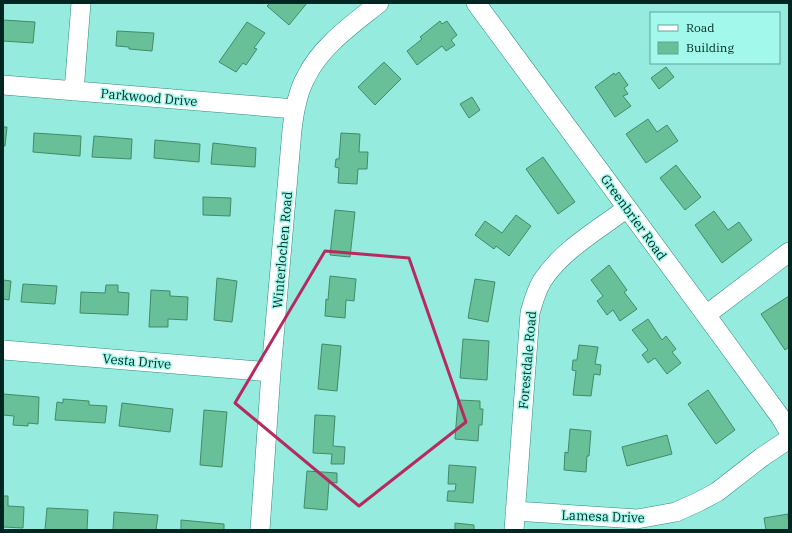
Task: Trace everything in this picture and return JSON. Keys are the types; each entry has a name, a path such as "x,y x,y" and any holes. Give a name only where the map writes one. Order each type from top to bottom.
{"street":[{"path":"74,91 81,3"},
{"name":"Winterlochen Road","path":"260,530 292,130 295,109 305,77 320,54 379,3"},
{"name":"Greenbrier Road","path":"476,3 706,315 781,418 789,432"},
{"name":"Parkwood Drive","path":"3,85 295,109"},
{"name":"Forestdale Road","path":"514,530 530,312 534,298 541,282 562,257 627,208"},
{"path":"706,315 789,252"},
{"name":"Vesta Drive","path":"3,350 272,372"},
{"name":"Lamesa Drive","path":"515,511 637,519 676,512 717,492 762,457 789,439"}],"highlighted area":[{"path":"325,251 409,258 466,422 359,506 235,403"}],"building":[{"path":"270,3 307,3 289,25 267,6"},
{"path":"3,20 35,22 33,43 3,41"},
{"path":"440,21 442,24 447,21 457,35 451,40 455,45 446,51 442,46 417,65 407,51 422,39 420,37"},
{"path":"247,22 265,33 254,48 257,49 246,65 243,63 236,72 219,62"},
{"path":"117,31 154,33 152,51 116,46"},
{"path":"384,62 401,79 375,105 358,87"},
{"path":"666,67 674,77 659,89 651,78"},
{"path":"619,72 628,85 624,88 628,94 623,96 631,106 615,117 595,87 614,73 615,75"},
{"path":"472,97 480,110 469,118 460,104"},
{"path":"648,119 657,132 667,125 678,141 646,163 626,134"},
{"path":"3,127 7,127 5,146 3,146"},
{"path":"34,133 81,136 80,156 33,152"},
{"path":"341,133 360,134 359,152 368,152 367,169 358,169 357,184 338,183 339,168 335,167 336,159 339,159"},
{"path":"94,136 132,139 131,159 92,157"},
{"path":"155,140 200,144 199,162 154,158"},
{"path":"213,143 256,148 255,167 211,164"},
{"path":"543,157 575,202 558,214 526,169"},
{"path":"676,165 701,197 685,210 660,178"},
{"path":"203,197 231,198 230,216 203,215"},
{"path":"335,210 355,212 350,257 330,255"},
{"path":"714,211 728,230 739,222 752,240 722,263 695,225"},
{"path":"516,215 531,226 509,256 496,246 494,249 475,235 485,221 502,233"},
{"path":"609,265 627,290 624,292 637,309 620,321 613,310 607,315 597,301 603,296 591,280"},
{"path":"330,276 356,279 354,301 346,300 345,318 325,316"},
{"path":"217,278 237,281 232,322 214,320"},
{"path":"475,279 495,282 488,322 468,318"},
{"path":"3,280 11,281 9,300 3,299"},
{"path":"23,284 57,286 55,304 21,302"},
{"path":"106,285 118,285 118,292 129,293 128,315 80,313 81,292 105,293"},
{"path":"151,290 170,291 170,296 188,297 187,320 168,319 168,327 149,327"},
{"path":"789,296 789,347 785,350 761,314"},
{"path":"648,319 662,340 666,336 676,349 672,352 681,363 667,374 655,358 648,363 642,355 648,350 632,330"},
{"path":"463,339 489,341 487,380 460,378"},
{"path":"322,344 341,346 337,391 318,389"},
{"path":"579,345 598,347 595,364 601,365 600,375 594,374 591,396 573,395 576,371 572,370 573,360 577,360"},
{"path":"708,390 735,430 716,444 688,404"},
{"path":"3,394 39,397 38,424 28,423 28,426 13,425 14,416 3,415"},
{"path":"63,399 89,401 89,405 107,406 105,423 55,420 57,402 63,403"},
{"path":"458,400 480,401 480,409 483,409 482,425 479,425 478,441 455,439"},
{"path":"122,403 173,409 170,432 119,426"},
{"path":"204,410 227,412 222,467 200,465"},
{"path":"315,415 335,416 333,446 345,447 344,464 331,464 332,454 313,453"},
{"path":"570,429 591,431 586,472 564,470 565,452 568,453"},
{"path":"667,435 672,454 627,466 622,447"},
{"path":"449,465 476,467 473,503 447,501 448,491 455,491 456,484 448,484"},
{"path":"307,471 337,473 337,483 329,482 327,510 304,508"},
{"path":"3,496 8,496 8,506 24,507 23,528 3,527"},
{"path":"47,508 88,510 87,530 45,530"},
{"path":"114,512 158,515 156,530 113,530"},
{"path":"788,514 789,530 766,530 764,518"},
{"path":"181,520 224,524 224,530 181,530"},
{"path":"455,523 474,525 474,530 455,530"}]}
